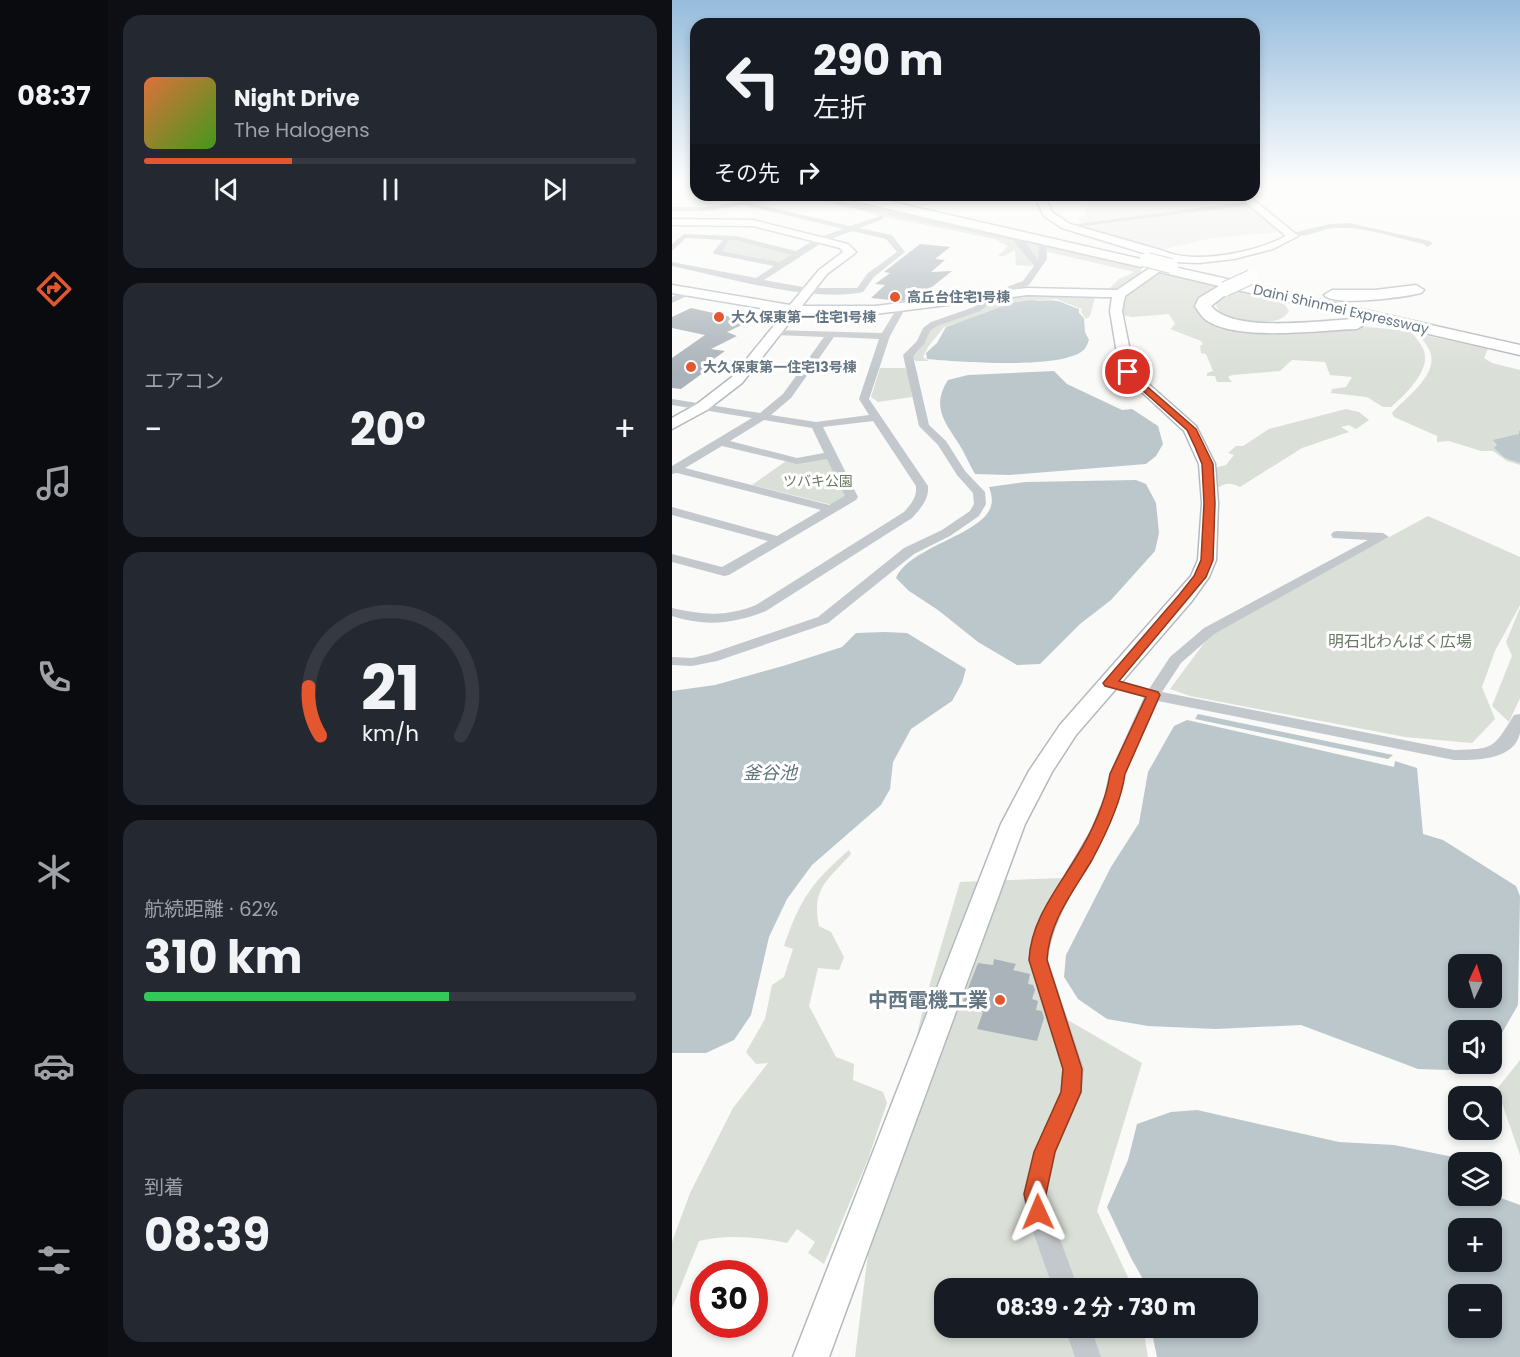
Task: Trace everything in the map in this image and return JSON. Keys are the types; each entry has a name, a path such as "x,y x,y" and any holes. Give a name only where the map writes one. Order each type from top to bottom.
{"highway":[{"name":"Daini Shinmei Expressway","path":"1073,245 1144,261 1258,278 1520,351"},
{"name":"Daini Shinmei Expressway","path":"1078,245 1144,261"},
{"name":"Daini Shinmei Expressway","path":"1169,264 1520,345"},
{"path":"1204,273 1337,295 1375,296 1423,292 1405,295 1395,301 1405,313 1456,331"},
{"path":"1228,290 1212,301 1210,308 1215,315 1228,321 1249,324 1279,322 1294,314 1294,308 1258,278 1228,290 1205,301 1203,306 1206,314 1231,325 1262,327 1329,323 1376,325 1417,330 1520,351"}],"street":[{"path":"722,245 717,252 782,265"},
{"path":"760,245 797,254"},
{"path":"756,281 811,245"},
{"path":"672,424 702,407 737,380 823,272 850,252 841,245"},
{"path":"672,264 808,291 860,290 871,275 901,252 896,245"},
{"path":"1024,245 1038,267"},
{"path":"672,661 692,662 712,658 823,620 909,550 946,533 975,513 980,504 979,492 962,473 942,443 924,426 908,354 921,342 926,330 934,324 977,309 999,293 1026,283 1043,259 1043,245"},
{"path":"1133,245 1160,253 1169,264"},
{"path":"672,289 741,303 793,310 856,311 999,293 1080,291 1119,294 1169,264 1255,252 1272,245"},
{"path":"672,300 688,292"},
{"path":"811,1357 1013,824 1041,771 1063,738 1200,577 1207,560 1210,503 1208,464 1191,429 1134,380 1124,365 1116,311 1119,294"},
{"path":"672,612 712,621 745,615 761,608 908,515 923,494 922,486 864,399 885,336 902,307"},
{"path":"776,332 885,336"},
{"path":"674,470 760,417 787,396 831,334"},
{"path":"672,402 816,425 878,417"},
{"path":"672,558 724,572 852,497 816,425"},
{"path":"720,442 797,460 831,455"},
{"path":"674,470 831,509"},
{"path":"672,511 779,540"},
{"path":"1061,1278 1038,1212 1035,1194 1045,1152 1071,1092 1073,1069 1038,960 1039,942 1059,897 1085,857 1100,828 1116,784 1117,774 1154,695 1175,660 1209,631 1383,537 1336,535"},
{"path":"1110,683 1154,695 1454,755 1495,752 1504,747 1520,719"},
{"path":"1081,1338 1088,1357"}],"shaded area":[{"path":"1148,245 1180,245 1164,249"}],"green space":[{"path":"726,245 758,245 792,255 781,262 722,251"},
{"path":"1020,245 1033,266 1016,265 1015,250 1004,256 998,256 1008,246"},
{"path":"1026,245 1046,245 1142,267 1141,272 1116,289 1108,290 1119,279 1135,272 1044,251 1037,263"},
{"path":"1159,272 1222,286 1205,297 1222,325 1357,326 1411,331 1424,351 1424,367 1415,382 1391,407 1383,407 1367,397 1331,393 1332,389 1346,387 1352,377 1330,375 1325,362 1292,360 1280,371 1232,375 1228,377 1232,382 1217,382 1215,376 1207,376 1207,373 1213,371 1206,354 1201,353 1200,346 1203,344 1201,341 1170,329 1175,324 1169,314 1132,317 1122,315 1124,300 1128,294"},
{"path":"1238,290 1283,302 1289,311 1283,317 1266,322 1246,321 1220,313 1216,305 1218,301"},
{"path":"1096,294 1090,316 1086,319 1081,312 1082,309 1056,299 1013,302 986,314 944,327 923,357 929,361 913,359 912,356 931,328 997,298 1017,295"},
{"path":"1419,334 1488,349 1484,358 1492,363 1520,370 1520,465 1507,461 1493,451 1481,451 1449,441 1437,442 1437,436 1394,417 1392,413 1418,387 1429,371 1431,355"},
{"path":"880,368 905,368 910,377 912,397 878,402 871,397"},
{"path":"1346,409 1359,412 1369,420 1356,429 1349,425 1341,427 1349,432 1302,448 1240,487 1227,484 1216,489 1214,468 1226,465 1234,455 1228,453 1236,446 1243,446 1269,429"},
{"name":"ツバキ公園","path":"822,458 828,459 847,495 836,504 752,485 786,461 801,463"},
{"name":"明石北わんぱく広場","path":"1428,516 1520,557 1520,605 1495,651 1482,687 1495,719 1472,743 1405,737 1190,696 1170,689 1210,635"},
{"path":"1520,608 1520,698 1509,722 1492,706 1512,656 1506,642"},
{"path":"849,850 851,854 823,886 817,902 819,926 831,932 844,957 839,970 818,968 809,1006 836,1057 854,1064 853,1080 883,1092 887,1103 868,1159 824,1264 808,1253 815,1242 797,1229 787,1243 743,1237 699,1241 672,1308 672,1242 690,1193 733,1108 768,1063 756,1064 746,1052 765,1019 772,985 784,977 793,949 784,946 796,916 809,892 825,872"},
{"path":"1063,878 1037,961 1066,1019 1142,1063 1097,1211 1128,1278 934,1278 934,1338 1145,1338 1148,1357 855,1357 868,1254 924,1004 960,882"},
{"path":"1520,1060 1520,1155 1502,1103 1502,1086 1499,1086"}],"water":[{"path":"1057,301 1079,309 1079,313 1084,318 1085,332 1089,340 1084,350 1069,357 1051,361 983,363 927,359 926,353 937,343 946,327 1015,302"},
{"path":"1054,371 1067,384 1122,410 1132,409 1158,426 1163,444 1156,456 1146,464 1009,475 975,474 941,412 941,397 948,380 968,375"},
{"path":"1519,431 1520,463 1505,458 1494,448 1497,445 1493,440 1519,434"},
{"path":"1136,480 1146,484 1156,503 1159,533 1155,551 1111,600 1080,624 1040,664 1017,665 978,642 938,610 909,591 896,578 915,558 975,525 985,516 992,504 989,487 1026,482"},
{"name":"釜谷池","path":"856,633 907,633 966,669 962,683 952,701 911,729 893,762 890,789 881,805 812,865 787,899 769,937 751,1015 734,1040 706,1053 672,1053 672,691 715,685 783,666 842,647"},
{"path":"1198,714 1393,755 1388,759 1195,719"},
{"path":"1187,720 1394,767 1395,761 1417,768 1423,834 1443,840 1516,886 1520,896 1518,1005 1502,1033 1502,1020 1448,1020 1448,1070 1418,1069 1301,1025 1216,1029 1148,1026 1107,1019 1078,999 1064,977 1066,955 1111,867 1139,823 1148,772 1174,726"},
{"path":"1197,1110 1339,1142 1394,1145 1448,1156 1448,1206 1502,1206 1502,1198 1520,1205 1520,1357 1157,1357 1153,1338 1258,1338 1258,1278 1142,1278 1107,1207 1128,1160 1137,1124 1171,1112"}],"building":[{"path":"918,245 950,247 935,259 945,260 931,272 952,271 917,299 901,301 871,298 885,285 875,284 890,273 884,272"},
{"path":"691,308 750,321 727,332 737,336 711,349 725,351 704,366 711,367 681,389 672,388 672,358 705,335 672,328 672,317"},
{"name":"中西電機工業","path":"994,959 1016,964 1013,970 1030,974 1028,984 1033,985 1035,990 1032,999 1038,1001 1036,1010 1042,1011 1044,1018 1037,1041 977,1029 983,1012 975,1010 978,1004 963,1001 978,963 993,965"}],"place":[{"name":"高丘台住宅1号棟","path":"895,297"},
{"name":"大久保東第一住宅1号棟","path":"719,317"},
{"name":"大久保東第一住宅13号棟","path":"691,367"},
{"name":"中西電機工業","path":"1000,1000"}],"route":[{"path":"1038,1212 1035,1194 1045,1152 1071,1092 1073,1069 1048,998 1038,960 1039,942 1059,897 1072,879 1100,828 1116,784 1117,774 1154,695 1110,683 1155,633 1200,577 1207,560 1209,542 1208,464 1200,447 1191,429 1146,391 1128,372"}]}
